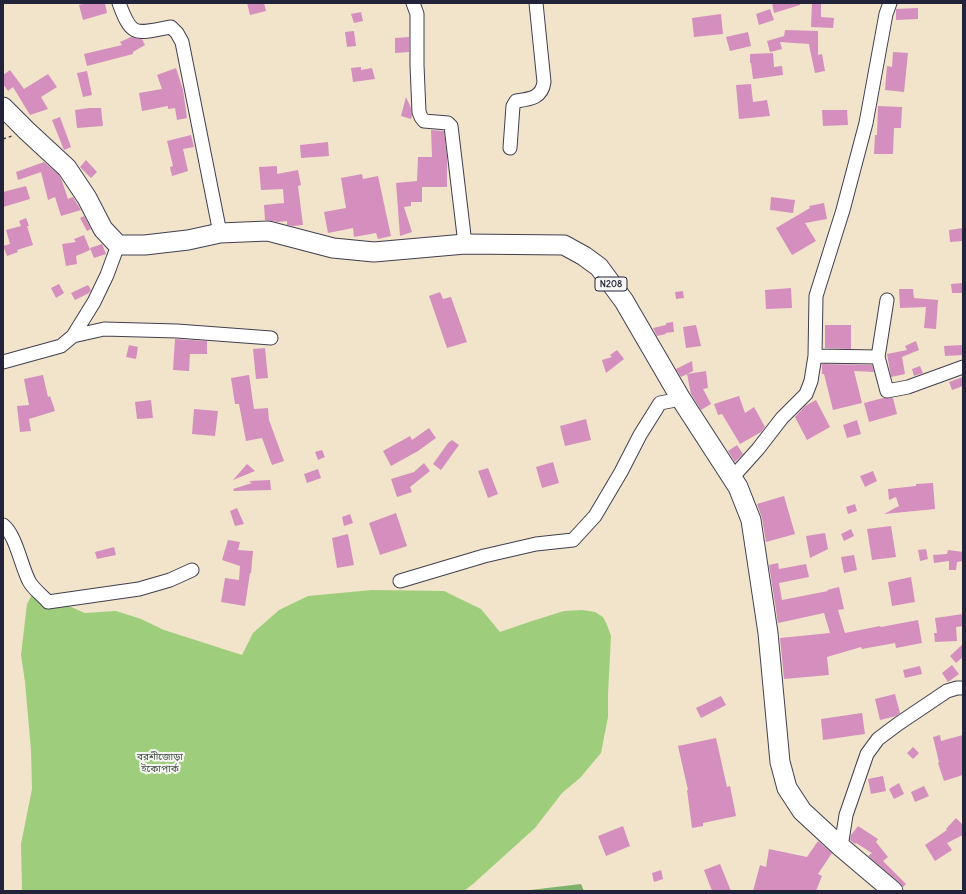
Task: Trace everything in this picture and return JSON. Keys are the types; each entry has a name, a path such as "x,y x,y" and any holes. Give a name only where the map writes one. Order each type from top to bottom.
{"highway":[{"path":"3,107 67,168 87,198 103,229 118,245"},
{"name":"N208","path":"118,245 145,245 220,233 268,231 333,248 374,252 465,244 564,245 584,256 599,267 624,301 681,399 738,487 751,520 768,633 780,762 787,788 802,811 841,847 893,891"}],"street":[{"path":"119,3 126,21 133,30 141,32 171,27 177,33 182,42 220,233"},
{"path":"414,3 417,14 419,112 424,121 448,123 451,126 465,244"},
{"path":"510,148 514,106 516,101 536,97 543,90 544,82 536,3"},
{"path":"732,478 758,449 782,418 806,394 812,381 815,356 816,296 843,210 866,123 886,14 890,3"},
{"path":"3,362 61,346 73,336 101,289 118,245"},
{"path":"888,300 878,357 887,390 908,387 963,367"},
{"path":"73,336 104,329 177,331 271,338"},
{"path":"815,356 878,357"},
{"path":"400,581 484,556 536,544 573,540 595,516 621,472 640,435 660,403 681,399"},
{"path":"3,524 7,528 14,543 30,582 48,602 139,589 170,580 192,570"},
{"path":"841,847 846,815 867,754 878,739 947,690 963,688"}],"green space":[{"name":"বরশীজোড়া ইকোপার্ক","path":"372,590 444,591 481,609 500,632 564,611 582,610 595,612 603,617 611,636 608,717 601,753 580,778 562,793 535,828 473,884 464,891 22,891 21,844 32,789 31,750 21,655 27,604 34,591 85,613 116,611 141,619 164,630 242,655 253,633 279,610 308,596"},
{"path":"581,884 584,891 522,891"}],"building":[{"path":"87,3 105,3 107,13 83,20 79,5"},
{"path":"247,3 264,3 266,11 250,15"},
{"path":"772,3 800,3 800,5 774,13"},
{"path":"812,3 821,3 821,17 834,18 833,28 811,27"},
{"path":"918,8 918,19 896,20 896,9"},
{"path":"770,9 774,20 759,25 756,14"},
{"path":"361,12 363,21 354,23 351,14"},
{"path":"721,14 723,34 694,37 692,18"},
{"path":"785,30 818,31 818,55 822,54 825,71 815,73 809,44 780,42 782,49 770,52 767,41 784,36"},
{"path":"354,31 356,46 347,47 345,32"},
{"path":"748,32 751,46 730,51 726,37"},
{"path":"131,37 142,39 145,45 133,52 133,54 87,66 84,54 122,45 120,42"},
{"path":"409,37 409,52 395,53 395,38"},
{"path":"893,52 908,53 904,92 885,90 887,66 892,67"},
{"path":"773,53 774,67 782,66 783,75 753,79 750,54"},
{"path":"361,67 361,70 372,68 375,79 353,82 351,68"},
{"path":"176,68 183,90 187,118 177,120 175,108 168,109 168,106 142,111 139,93 162,89 157,75"},
{"path":"10,70 24,89 48,74 57,87 41,97 48,109 30,115 13,87 8,91 3,84 3,75"},
{"path":"87,71 92,95 83,97 77,73"},
{"path":"751,84 753,102 767,100 770,116 739,119 736,85"},
{"path":"406,97 411,108 411,119 401,116"},
{"path":"878,106 902,107 901,128 894,128 893,154 874,154 875,135 877,135"},
{"path":"101,108 103,126 77,128 75,110"},
{"path":"822,110 847,110 848,125 823,126"},
{"path":"60,117 71,147 64,150 52,120"},
{"path":"431,130 444,131 447,156 447,187 422,187 422,202 411,202 411,206 404,207 412,232 400,236 396,183 417,181 418,157 432,157"},
{"path":"191,135 194,147 183,149 188,171 172,176 170,167 173,166 167,141"},
{"path":"328,142 329,156 301,158 300,145"},
{"path":"86,160 97,172 91,178 80,167"},
{"path":"44,162 59,175 68,199 73,197 81,210 61,216 55,197 48,200 41,172 18,180 16,172"},
{"path":"277,166 277,174 298,170 301,185 298,186 303,225 293,226 287,225 287,221 278,222 265,220 264,205 284,203 283,189 261,190 259,167"},
{"path":"362,174 363,179 378,176 391,236 378,239 376,233 354,237 353,228 328,233 324,212 346,208 341,178"},
{"path":"26,186 30,199 3,207 3,192"},
{"path":"771,197 795,200 793,213 770,210"},
{"path":"824,203 827,219 805,223 816,241 792,255 776,228 810,208 809,206"},
{"path":"84,216 91,229 87,231 80,218"},
{"path":"26,218 33,245 17,250 18,252 7,256 3,246 10,244 6,230 21,226 19,221"},
{"path":"963,228 963,241 950,242 949,230"},
{"path":"84,235 90,250 76,256 77,264 66,266 62,244 76,242 74,239"},
{"path":"102,244 106,254 94,258 90,248"},
{"path":"963,283 963,293 952,293 951,284"},
{"path":"59,284 64,293 56,298 51,288"},
{"path":"88,285 91,290 89,293 75,300 71,293"},
{"path":"791,288 792,308 766,309 765,290"},
{"path":"899,289 913,289 914,298 938,300 936,329 924,328 926,307 900,308"},
{"path":"683,291 684,298 676,299 675,292"},
{"path":"440,292 443,299 451,297 467,342 447,348 429,296"},
{"path":"673,322 674,332 657,336 653,328"},
{"path":"696,325 701,346 686,348 683,327"},
{"path":"825,325 851,325 851,349 825,348"},
{"path":"175,339 207,341 207,354 190,354 189,371 173,370"},
{"path":"916,341 919,350 902,357 905,374 891,377 887,354 907,350 905,346"},
{"path":"129,345 138,347 136,359 126,357"},
{"path":"963,345 963,355 945,356 944,346"},
{"path":"265,348 268,378 256,379 253,349"},
{"path":"617,350 624,359 606,373 602,360 612,357 610,355"},
{"path":"692,361 693,371 681,377 676,369"},
{"path":"822,364 872,365 874,372 854,371 862,403 833,410 824,374 822,374"},
{"path":"920,366 923,373 914,376 912,369"},
{"path":"706,371 708,388 703,389 711,404 701,410 691,394 687,374"},
{"path":"43,375 48,397 50,396 55,411 29,419 31,431 20,432 17,406 29,405 24,379"},
{"path":"249,375 254,409 268,408 269,420 284,461 272,465 262,438 246,441 239,404 235,404 231,378"},
{"path":"963,377 963,386 952,390 949,382"},
{"path":"739,396 745,413 754,407 765,427 761,432 740,444 722,414 718,415 714,404"},
{"path":"883,398 893,398 897,414 869,422 864,403"},
{"path":"151,400 153,418 137,419 135,402"},
{"path":"816,400 830,427 807,440 795,417 805,406"},
{"path":"194,409 218,411 215,436 192,434"},
{"path":"586,419 591,440 565,446 560,426"},
{"path":"857,420 861,434 847,438 843,425"},
{"path":"429,428 436,438 418,451 391,466 383,451 410,436 412,440"},
{"path":"452,440 459,445 441,470 433,464 448,443"},
{"path":"737,445 743,454 735,462 728,451"},
{"path":"322,450 325,457 318,460 315,452"},
{"path":"553,462 559,483 542,488 536,467"},
{"path":"424,463 430,471 410,487 412,492 397,497 391,479 414,472"},
{"path":"247,464 255,471 233,480"},
{"path":"488,468 498,494 488,498 478,471"},
{"path":"318,469 321,478 307,483 304,474"},
{"path":"873,471 877,481 865,487 860,476"},
{"path":"270,480 271,490 234,491 233,489 252,483 249,481"},
{"path":"933,483 935,509 884,514 899,506 896,497 889,500 888,489 916,486 916,484"},
{"path":"784,496 795,534 766,542 762,518 757,504"},
{"path":"855,504 857,511 848,514 846,507"},
{"path":"237,508 244,524 235,526 230,511"},
{"path":"396,513 407,546 380,555 369,523"},
{"path":"350,514 353,523 344,526 342,517"},
{"path":"891,526 896,557 872,560 867,529"},
{"path":"851,529 854,536 844,541 841,534"},
{"path":"825,533 828,549 810,558 806,536"},
{"path":"348,534 354,565 337,568 332,538"},
{"path":"228,540 240,542 238,550 253,551 245,606 221,602 225,578 239,580 240,566 222,560"},
{"path":"114,547 116,555 97,559 95,552"},
{"path":"926,549 928,559 920,561 918,550"},
{"path":"948,550 963,552 963,561 957,562 956,570 949,570 949,561 934,563 933,555 947,554"},
{"path":"854,555 857,570 844,573 841,557"},
{"path":"778,563 779,569 806,564 809,577 779,583 782,600 828,591 827,590 839,587 844,609 838,610 845,633 918,620 922,643 896,648 895,643 862,649 861,647 827,657 829,675 784,679 780,638 830,633 824,613 778,623 769,565"},
{"path":"911,577 915,602 892,606 888,582"},
{"path":"963,614 963,626 956,627 957,641 935,642 934,633 937,633 935,618"},
{"path":"963,644 963,657 956,663 950,656"},
{"path":"952,665 959,674 948,682 942,673"},
{"path":"920,666 922,674 905,678 903,670"},
{"path":"895,694 900,713 896,716 880,720 875,699"},
{"path":"721,696 726,705 701,718 696,708"},
{"path":"862,713 865,734 823,740 821,719"},
{"path":"940,735 941,741 963,735 963,775 944,781 938,763 933,737"},
{"path":"716,738 727,787 730,786 736,816 703,823 703,826 692,828 688,790 678,746"},
{"path":"913,747 919,753 913,759 907,753"},
{"path":"883,776 886,791 871,794 868,779"},
{"path":"899,783 904,794 894,799 889,789"},
{"path":"924,786 929,796 915,802 911,792"},
{"path":"956,818 963,825 963,835 947,843 952,850 935,861 925,845 947,830 946,829"},
{"path":"623,826 630,846 606,856 598,836"},
{"path":"858,826 878,839 876,842 888,857 883,861 906,884 903,887 868,856 872,853 850,840 851,835"},
{"path":"818,841 832,853 818,874 822,876 816,891 753,891 760,865 766,867 769,849 807,857"},
{"path":"720,864 731,891 712,891 704,870"},
{"path":"661,870 663,879 654,882 652,873"}]}
